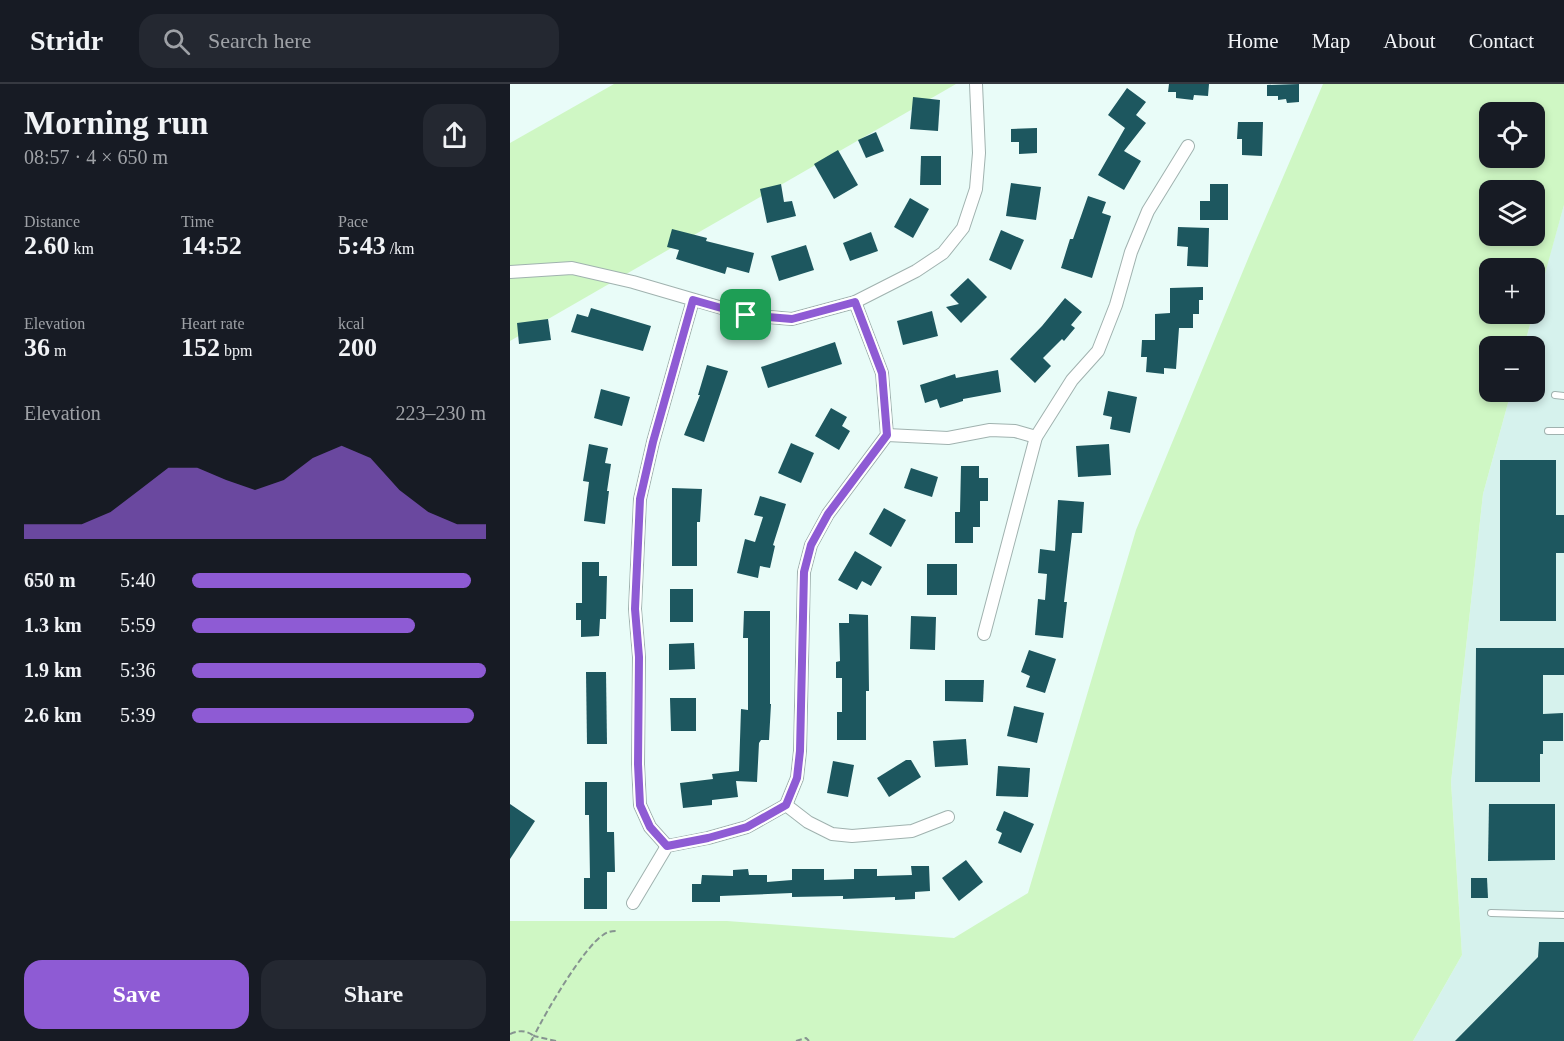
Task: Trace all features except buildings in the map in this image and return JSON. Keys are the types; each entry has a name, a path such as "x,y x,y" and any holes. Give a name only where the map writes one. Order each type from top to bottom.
{"street":[{"path":"510,272 573,268 633,282 746,315 792,319 855,302 916,271 943,253 963,228 976,189 979,153 976,84"},
{"path":"984,634 1036,437 1072,380 1098,351 1116,305 1131,252 1148,212 1188,146"},
{"path":"667,846 650,827 640,805 639,657 635,609 640,499 653,442 693,300"},
{"path":"633,903 667,846 747,827 786,805 797,778 800,751 804,572 811,545 828,514 887,435 882,373 855,302"},
{"path":"887,435 948,438 990,430 1015,431 1036,437"},
{"path":"786,805 808,822 832,834 852,836 912,831 948,817"}],"lane":[{"path":"1556,395 1564,396"},
{"path":"1548,431 1564,431"},
{"path":"1491,913 1564,915"}],"path":[{"path":"531,1041 584,955 602,935 616,931"},
{"path":"510,1034 524,1031 556,1041"},
{"path":"796,1041 806,1038 809,1041"}],"shaded area":[{"path":"1564,205 1564,1041 1413,1041 1462,955 1451,782 1483,494 1508,402 1545,402 1545,336 1527,336 1530,324 1545,324 1545,272"}],"green space":[{"path":"614,84 956,84 510,341 510,143"},
{"path":"1323,84 1564,84 1564,205 1545,274 1545,258 1479,258 1479,324 1530,324 1527,336 1479,336 1479,402 1508,402 1483,494 1451,782 1462,955 1413,1041 510,1041 510,921 727,921 954,938 1028,893 1136,530"}],"route":[{"path":"693,300 746,315 792,319 855,302 882,373 887,435 828,514 811,545 804,572 800,751 797,778 786,805 747,827 667,846 650,827 640,805 639,657 635,609 640,499 653,442 693,300"}]}
